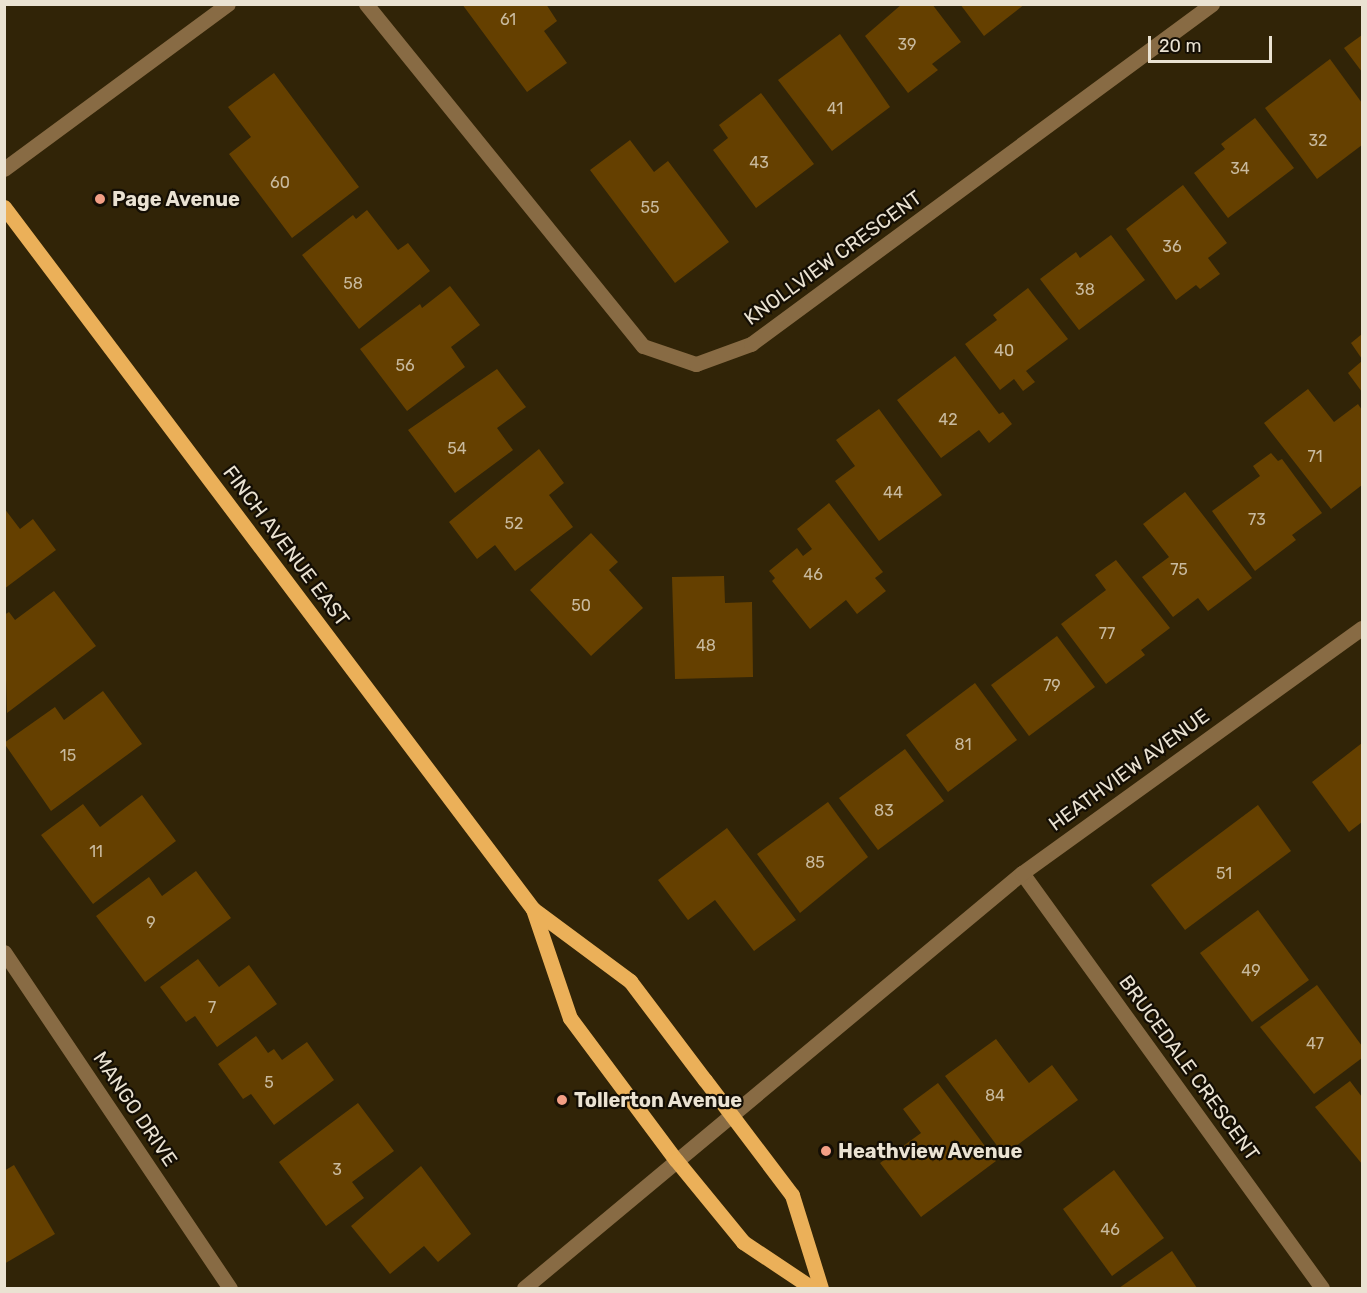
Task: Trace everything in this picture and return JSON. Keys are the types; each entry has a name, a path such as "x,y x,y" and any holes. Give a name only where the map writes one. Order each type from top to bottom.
{"main road":[{"name":"FINCH AVENUE EAST","path":"4,207 533,909 630,981 731,1114 792,1196 821,1288"},
{"name":"FINCH AVENUE EAST","path":"533,909 570,1018 676,1160 743,1242 812,1288"}],"street":[{"path":"4,169 228,4"},
{"name":"KNOLLVIEW CRESCENT","path":"366,4 643,346 696,364 752,344 1212,4"},
{"name":"HEATHVIEW AVENUE","path":"731,1114 1022,873 1362,628"},
{"name":"BRUCEDALE CRESCENT","path":"1022,873 1322,1288"},
{"name":"MANGO DRIVE","path":"4,952 230,1288"},
{"path":"524,1288 731,1114"}],"building":[{"path":"462,4 546,4 557,21 544,31 567,63 527,92"},
{"path":"902,4 932,4 961,42 932,64 938,70 908,93 865,36"},
{"path":"960,4 1025,4 984,36"},
{"path":"840,34 890,107 832,151 778,80"},
{"path":"1362,35 1362,72 1344,48"},
{"path":"1330,59 1362,103 1362,145 1317,179 1265,108"},
{"path":"274,73 359,187 292,238 229,154 251,137 228,107"},
{"path":"761,93 814,164 756,208 713,150 728,138 719,125"},
{"path":"1255,118 1294,168 1228,218 1194,173 1225,149 1221,144"},
{"path":"630,140 654,172 668,161 729,242 675,283 590,170"},
{"path":"1183,185 1227,243 1208,258 1220,274 1200,289 1196,285 1176,300 1126,229"},
{"path":"367,210 398,250 408,243 430,271 359,329 302,255 353,215 356,219"},
{"path":"1111,235 1145,280 1079,330 1040,279 1076,252 1080,258"},
{"path":"450,286 480,325 451,347 465,367 407,411 360,349 420,304 422,308"},
{"path":"1028,288 1068,339 1026,371 1035,382 1023,391 1014,379 1000,390 965,344 997,320 993,315"},
{"path":"1362,334 1362,359 1351,343"},
{"path":"955,356 999,414 1003,412 1012,424 989,443 979,430 941,458 897,400"},
{"path":"1362,361 1362,392 1348,373"},
{"path":"497,369 526,407 497,428 513,450 455,493 408,430"},
{"path":"1308,389 1334,422 1358,404 1362,410 1362,485 1331,509 1264,423"},
{"path":"879,409 942,495 879,541 835,481 855,466 836,440"},
{"path":"539,449 564,483 549,495 573,527 515,571 495,545 477,559 449,522"},
{"path":"1271,453 1278,461 1282,459 1322,513 1292,535 1296,540 1255,571 1212,511 1260,476 1253,466"},
{"path":"1185,492 1252,578 1208,611 1198,598 1173,617 1142,577 1169,557 1143,524"},
{"path":"829,503 883,572 875,578 886,591 857,614 846,600 810,629 772,581 775,578 769,571 797,548 803,556 812,549 797,529"},
{"path":"4,508 20,529 33,519 56,550 4,589"},
{"path":"591,533 618,562 609,570 643,608 591,656 530,590"},
{"path":"1116,560 1170,628 1141,650 1145,655 1106,684 1061,624 1106,590 1095,575"},
{"path":"724,576 725,603 752,602 753,677 675,679 672,577"},
{"path":"54,591 96,646 7,713 4,615 9,612 15,620"},
{"path":"1057,636 1095,687 1029,736 991,685"},
{"path":"975,683 1017,740 948,792 906,735"},
{"path":"103,691 142,744 51,811 4,743 55,707 64,720"},
{"path":"1362,743 1362,822 1349,832 1312,782"},
{"path":"905,749 944,801 878,850 839,798"},
{"path":"142,795 176,841 93,904 41,835 83,804 100,827"},
{"path":"828,802 868,857 800,913 757,854"},
{"path":"1258,805 1291,851 1185,930 1151,885"},
{"path":"727,828 796,920 754,951 715,900 688,920 658,880"},
{"path":"196,871 231,918 145,982 96,916 149,877 162,896"},
{"path":"1258,910 1309,980 1252,1022 1200,953"},
{"path":"198,959 219,987 249,965 277,1004 217,1047 195,1016 186,1022 160,987"},
{"path":"1317,985 1362,1046 1362,1058 1314,1094 1260,1027"},
{"path":"256,1036 268,1053 274,1049 282,1060 307,1042 334,1080 274,1125 251,1094 243,1099 218,1064"},
{"path":"996,1039 1029,1083 1052,1065 1078,1100 1004,1155 945,1076"},
{"path":"1350,1081 1362,1097 1362,1164 1315,1107"},
{"path":"938,1083 996,1161 921,1217 880,1163 921,1133 903,1109"},
{"path":"358,1103 394,1151 352,1182 364,1198 326,1226 279,1162"},
{"path":"14,1165 55,1234 4,1264 4,1171"},
{"path":"421,1166 471,1234 438,1262 424,1246 390,1274 351,1226"},
{"path":"1114,1170 1164,1238 1112,1276 1063,1209"},
{"path":"1172,1251 1197,1288 1119,1288"}],"place":[{"name":"Page Avenue","path":"100,199"},
{"name":"Tollerton Avenue","path":"562,1100"},
{"name":"Heathview Avenue","path":"826,1151"}]}
